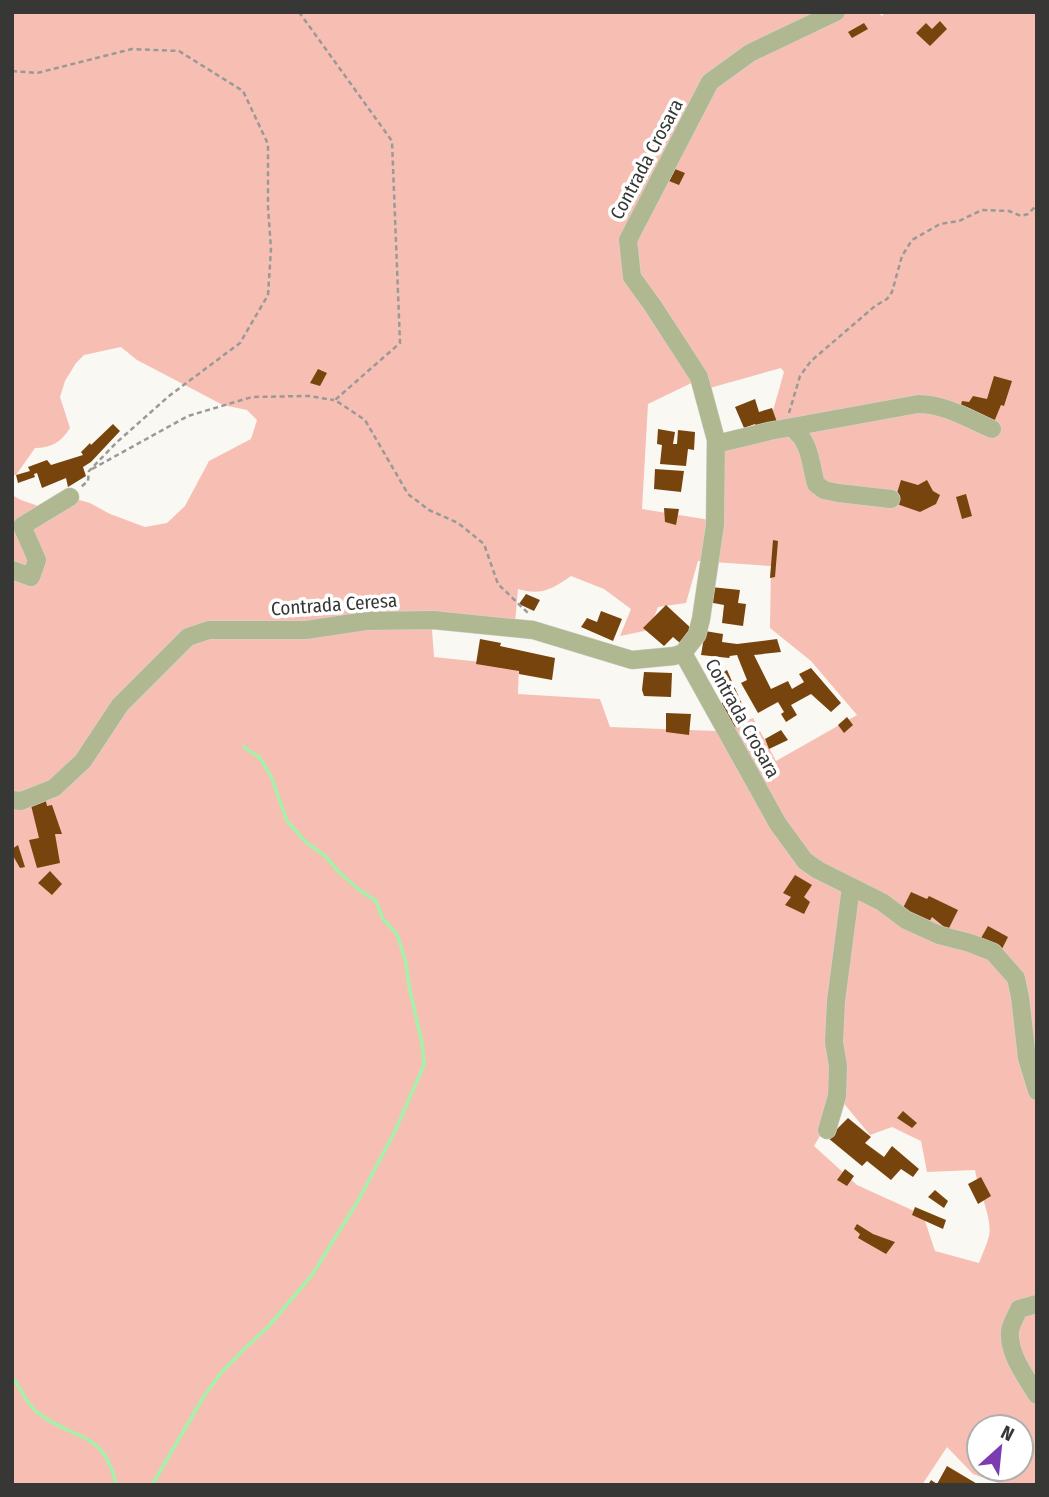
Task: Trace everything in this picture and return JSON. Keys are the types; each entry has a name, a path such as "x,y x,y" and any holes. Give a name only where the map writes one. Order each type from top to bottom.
{"street":[{"name":"Contrada Crosara","path":"836,12 750,53 710,82 628,240 632,277 699,376 716,440 715,525 701,619 697,635 683,653 778,824 805,861 882,902 920,927 996,954 1016,978 1027,1058 1037,1091"},
{"path":"716,444 771,431 930,404 992,429"},
{"path":"788,429 801,435 808,447 816,484 838,493 891,499"},
{"path":"12,570 31,577 37,560 22,526 70,497"},
{"name":"Contrada Ceresa","path":"12,800 21,801 54,788 83,761 120,705 188,637 209,630 306,631 366,621 433,620 533,629 632,660 683,653"},
{"path":"827,1130 837,1097 838,1066 834,1042 836,1001 851,887"},
{"path":"1037,1304 1019,1309 1010,1330 1019,1365 1037,1395"}],"path":[{"path":"299,12 392,141 400,343 335,400"},
{"path":"12,71 37,73 132,49 179,51 243,91 268,144 271,249 268,295 240,343 169,396 116,443 89,471 88,481 70,497"},
{"path":"788,429 800,376 811,361 875,306 887,299 892,292 902,256 912,240 940,223 959,221 982,210 1009,211 1021,216 1028,214 1037,205"},
{"path":"89,471 188,416 252,397 308,396 335,400 365,420 408,495 429,510 458,523 484,544 498,584 530,615"}],"shaded area":[{"path":"12,12 878,12 882,16 885,12 1037,12 1037,1485 998,1483 1035,1483 1035,1413 965,1413 965,1466 947,1447 922,1485 12,1485 12,495 44,508 72,498 145,527 167,523 185,506 209,461 251,439 257,420 247,410 223,405 137,360 121,347 84,355 65,381 60,397 70,428 55,443 35,448 16,475 12,475","holes":["781,368 784,372 767,432 723,443 710,520 642,509 648,404 706,376 710,388","698,561 771,566 770,628 811,661 857,715 776,761 753,718 716,731 610,727 600,699 518,694 519,666 434,657 431,616 515,623 518,589 533,592 546,590 571,576 604,589 631,609 620,636 649,630 658,607 686,603","841,1100 870,1135 892,1127 921,1141 927,1172 975,1170 990,1229 979,1263 935,1251 923,1215 857,1185 814,1146"]}],"building":[{"path":"940,21 947,29 930,46 916,33 926,23 932,29"},
{"path":"864,23 868,29 852,38 848,32"},
{"path":"675,169 685,173 679,185 669,181"},
{"path":"318,369 327,373 320,386 310,383"},
{"path":"994,376 1012,381 1004,406 1001,405 994,422 959,413 962,401 969,402 973,396 987,399"},
{"path":"755,399 759,412 772,408 778,425 759,432 755,424 744,428 735,407"},
{"path":"113,424 120,431 83,467 86,476 68,487 66,478 42,488 37,473 34,474 35,477 18,483 16,475 30,471 28,467 47,460 51,465 83,455 81,452"},
{"path":"658,429 675,432 673,444 677,444 678,430 695,432 694,450 688,449 686,466 660,464 662,445 657,444"},
{"path":"655,469 684,471 681,492 654,489"},
{"path":"901,480 918,485 927,480 933,491 940,495 936,504 920,512 894,503"},
{"path":"966,494 972,516 962,519 956,497"},
{"path":"664,508 679,509 676,525 665,522"},
{"path":"773,540 778,541 775,577 770,578"},
{"path":"711,587 740,590 738,603 746,604 743,626 722,623 724,605 708,602"},
{"path":"526,594 540,600 534,611 519,604"},
{"path":"666,605 693,630 680,643 673,637 664,646 643,628"},
{"path":"601,611 622,619 613,641 581,627 587,618 597,622"},
{"path":"705,631 723,634 722,642 737,644 777,639 781,652 754,655 771,689 788,681 792,689 804,682 799,674 811,668 841,703 831,712 811,694 791,705 797,715 786,722 778,702 758,713 741,683 747,680 737,655 729,658 701,655"},
{"path":"480,639 555,658 552,680 476,664"},
{"path":"727,670 745,711 741,713 746,721 730,730 717,705 728,700 717,676"},
{"path":"644,672 672,673 671,697 644,696"},
{"path":"666,713 691,714 689,735 666,732"},
{"path":"847,717 853,725 844,733 838,725"},
{"path":"781,730 788,740 769,749 765,739"},
{"path":"45,797 47,806 52,805 62,834 55,834 60,863 37,868 29,840 39,838 30,801"},
{"path":"18,845 25,867 20,868 12,854 12,849"},
{"path":"50,871 62,884 52,895 38,883"},
{"path":"795,875 812,885 804,897 810,902 804,914 785,905 791,897 783,893"},
{"path":"911,892 927,899 929,896 958,910 948,930 932,917 928,924 901,912"},
{"path":"988,926 1008,937 1002,949 981,938"},
{"path":"903,1111 917,1123 912,1128 897,1118"},
{"path":"848,1118 871,1137 865,1143 884,1157 892,1146 919,1169 913,1177 901,1169 891,1180 867,1161 862,1166 828,1138"},
{"path":"845,1169 854,1176 847,1186 837,1180"},
{"path":"981,1177 991,1196 978,1204 968,1184"},
{"path":"935,1190 948,1201 944,1208 928,1197"},
{"path":"915,1207 946,1220 943,1229 912,1215"},
{"path":"857,1224 873,1234 895,1242 886,1254 858,1238 860,1234 854,1229"},
{"path":"947,1466 965,1477 965,1483 979,1485 928,1485 931,1480 937,1484"}],"waterway":[{"path":"152,1485 204,1396 220,1374 267,1328 312,1275 359,1199 395,1131 424,1065 406,963 397,934 383,919 376,901 339,872 287,821 271,776 260,758 244,747"},
{"path":"12,1377 38,1413 96,1445 111,1467 116,1485"}]}
